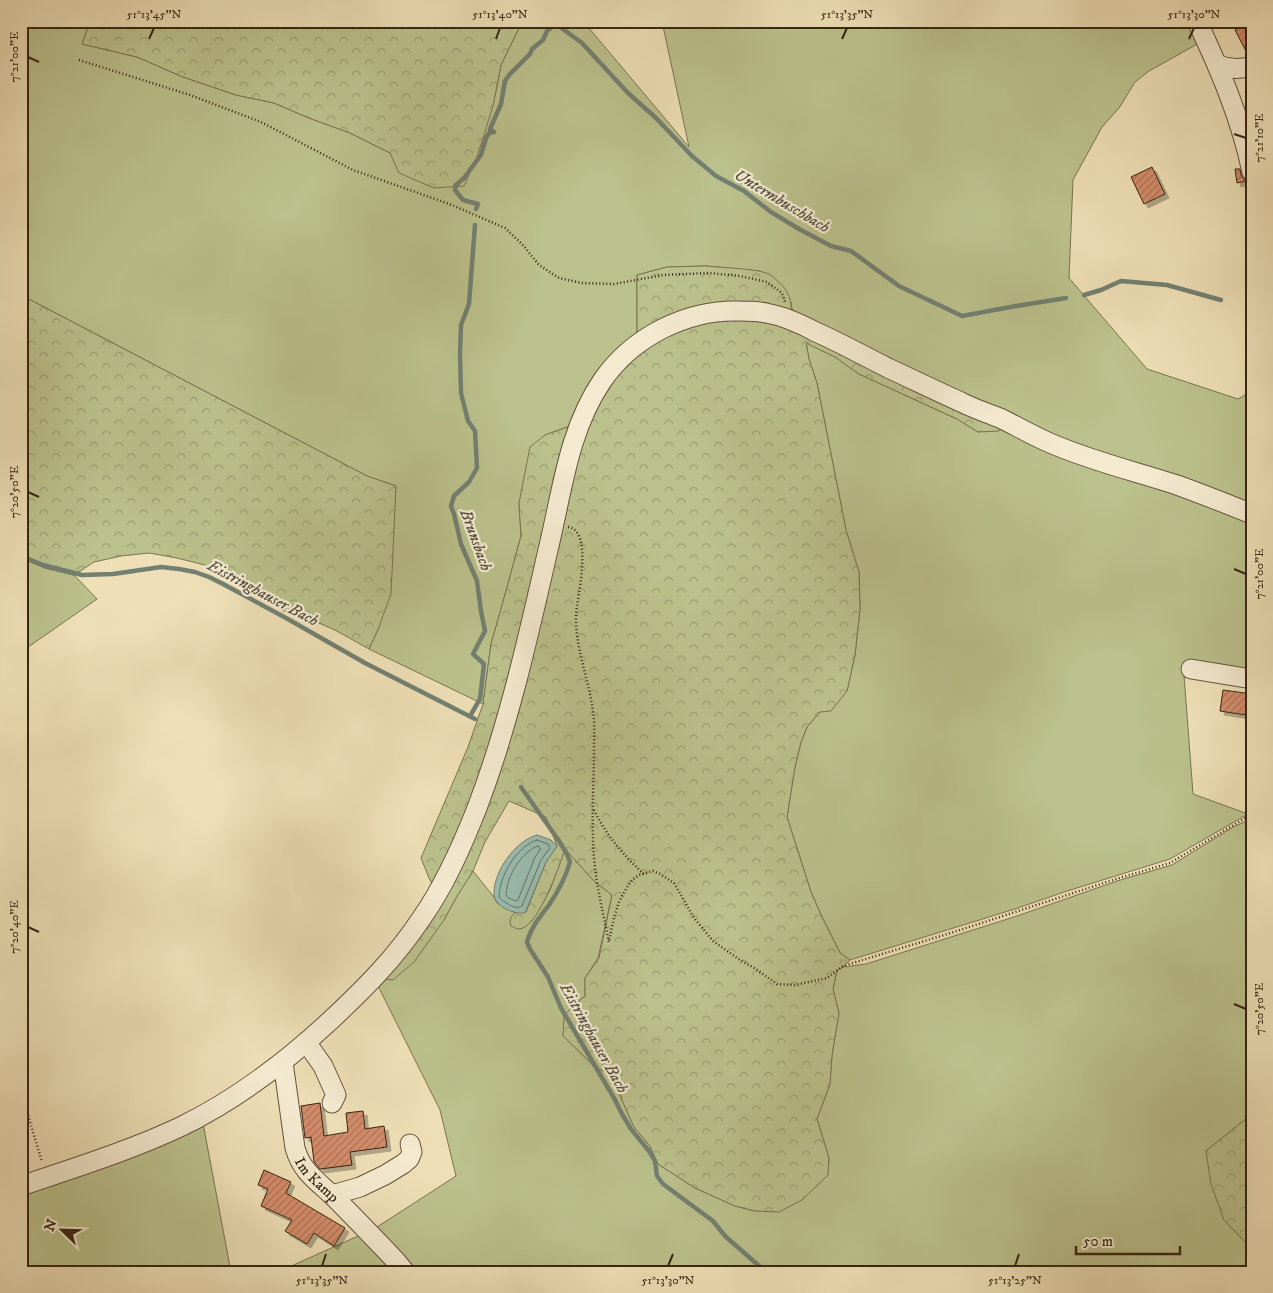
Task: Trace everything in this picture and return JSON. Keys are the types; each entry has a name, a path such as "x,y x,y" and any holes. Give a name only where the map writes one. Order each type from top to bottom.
{"street":[{"path":"1197,21 1218,65 1232,104 1252,172"},
{"path":"1218,65 1228,69 1252,66"},
{"path":"21,1186 145,1142 182,1126 227,1101 283,1062 356,997 395,956 425,915 452,865 488,780 527,642 567,462 586,409 602,381 619,361 641,342 666,326 686,318 734,311 766,313 783,318 802,325 963,404 1002,419 1050,443 1125,470 1178,486 1252,514"},
{"path":"1192,668 1252,679"},
{"path":"306,1042 330,1079 336,1095 332,1103"},
{"name":"Im Kamp","path":"283,1062 298,1158 307,1172 332,1194 405,1272"},
{"path":"332,1194 360,1187 386,1175 409,1159 412,1152 410,1144"}],"path":[{"path":"79,60 190,95 261,122 353,170 452,205 505,228 522,244 539,266 559,278 582,283 614,284 663,275 709,273 740,276 767,282 782,293 785,304 783,318"},
{"path":"554,524 572,527 578,532 581,539 582,567 576,616 578,644 593,713 594,866 609,942 614,917 626,889 632,880 639,875 652,871 674,883 694,918 713,940 777,984 795,985 827,978 843,966 957,931 1116,878 1170,863 1252,814"},
{"path":"593,808 614,842 644,874"},
{"path":"21,1092 47,1178"}],"green space":[{"path":"21,21 90,21 82,44 137,57 183,77 236,95 274,103 350,133 390,153 493,106 501,65 518,30 527,21 583,21 689,147 663,26 665,21 1191,21 1201,42 1149,71 1135,82 1119,108 1102,127 1073,180 1069,278 1147,369 1238,399 1252,391 1252,510 1081,450 823,332 792,309 791,302 760,271 706,266 667,267 637,275 637,338 573,425 545,435 519,503 521,536 491,644 483,704 369,649 379,627 396,486 367,476 21,295"},
{"path":"90,21 527,21 518,30 501,65 493,106 477,157 464,186 434,188 399,173 390,153 350,133 274,103 236,95 183,77 137,57 82,44"},
{"path":"706,266 747,269 769,274 781,284 789,297 791,305 790,320 1002,423 999,431 978,432 957,419 859,374 835,357 806,343 817,383 846,530 859,572 860,609 855,655 847,691 831,711 820,712 807,727 795,767 787,817 811,892 822,917 840,953 850,960 837,970 833,989 839,1013 832,1055 830,1084 817,1119 829,1158 828,1175 802,1200 779,1212 755,1211 735,1206 695,1188 658,1164 650,1146 634,1127 621,1098 615,1076 595,1067 563,1036 564,1016 585,996 585,978 599,958 612,895 594,881 565,849 548,893 536,915 523,928 518,929 511,926 511,917 515,913 526,912 546,862 557,846 546,817 509,801 485,842 473,871 444,920 414,962 393,980 386,979 384,974 437,894 421,858 468,747 483,704 491,644 521,536 519,503 530,447 545,435 573,425 637,338 637,275 667,267"},
{"path":"21,295 367,476 396,486 391,594 369,649 335,630 284,611 251,592 241,580 205,565 149,553 121,556 94,562 74,575 45,568 21,558"},
{"path":"806,342 835,357 859,374 957,419 978,432 1002,423 1252,518 1252,669 1183,662 1193,794 1248,814 1170,859 850,960 840,953 811,892 787,817 795,767 807,727 820,712 847,691 855,655 860,609 859,572 846,530 817,383 809,359"},
{"path":"21,558 45,568 74,575 97,599 21,652"},
{"path":"1251,819 1252,1114 1206,1151 1224,1220 1252,1249 1252,1272 480,1272 472,1269 470,1272 410,1272 374,1229 456,1176 440,1110 375,980 444,920 473,871 497,903 515,913 511,917 531,922 550,890 565,849 594,881 612,895 598,958 585,978 585,996 572,1007 563,1036 595,1067 615,1076 621,1098 634,1127 650,1146 658,1164 695,1188 735,1206 755,1211 814,1188 828,1175 829,1158 817,1119 830,1084 832,1055 839,1013 833,990 837,970 843,967 866,964 1017,916 1117,881 1172,865 1233,827"},
{"path":"1252,1114 1252,1249 1224,1220 1211,1184 1206,1151"},
{"path":"202,1118 231,1272 21,1272 21,1191"},
{"path":"367,1232 400,1272 278,1272"}],"water":[{"path":"537,835 551,840 557,846 546,862 525,913 517,913 501,906 496,901 494,895 497,877 501,867 513,851 529,838"}],"building":[{"path":"1252,21 1252,55 1248,55 1235,30"},
{"path":"1152,167 1165,194 1144,204 1131,177"},
{"path":"1235,169 1240,169 1241,175 1246,181 1237,183"},
{"path":"1223,690 1252,694 1252,716 1220,711"},
{"path":"320,1103 324,1136 348,1132 346,1113 363,1111 365,1129 384,1126 387,1147 350,1152 352,1165 320,1169 314,1162 311,1137 305,1138 301,1106"},
{"path":"264,1170 291,1182 286,1193 345,1228 334,1246 314,1233 307,1244 285,1231 292,1220 261,1206 268,1189 258,1185"}],"waterway":[{"name":"Brunsbach","path":"476,209 478,204 463,200 455,190 456,185 464,178 481,155 489,133 494,132 490,129 501,104 505,81 530,54 532,49 543,40 547,31 559,21"},
{"name":"Untermbuschbach","path":"556,24 582,43 628,93 656,118 692,156 716,176 744,191 771,212 799,229 831,246 851,251 899,286 962,316 1066,298"},
{"name":"Brunsbach","path":"470,716 480,699 484,664 473,654 485,631 477,581 461,544 451,506 454,496 469,482 477,468 475,431 468,421 461,393 460,355 461,325 469,304 475,225"},
{"name":"Untermbuschbach","path":"1084,295 1121,281 1167,285 1221,300"},
{"name":"Eistringhauser Bach","path":"21,556 43,565 82,575 113,574 161,567 195,572 209,577 365,663 475,719"},
{"name":"Eistringhauser Bach","path":"521,787 559,841 570,862 564,879 531,932 527,942 530,949 548,977 561,1008 622,1114 655,1161 657,1176 663,1184 713,1221 725,1236 766,1272"}]}
